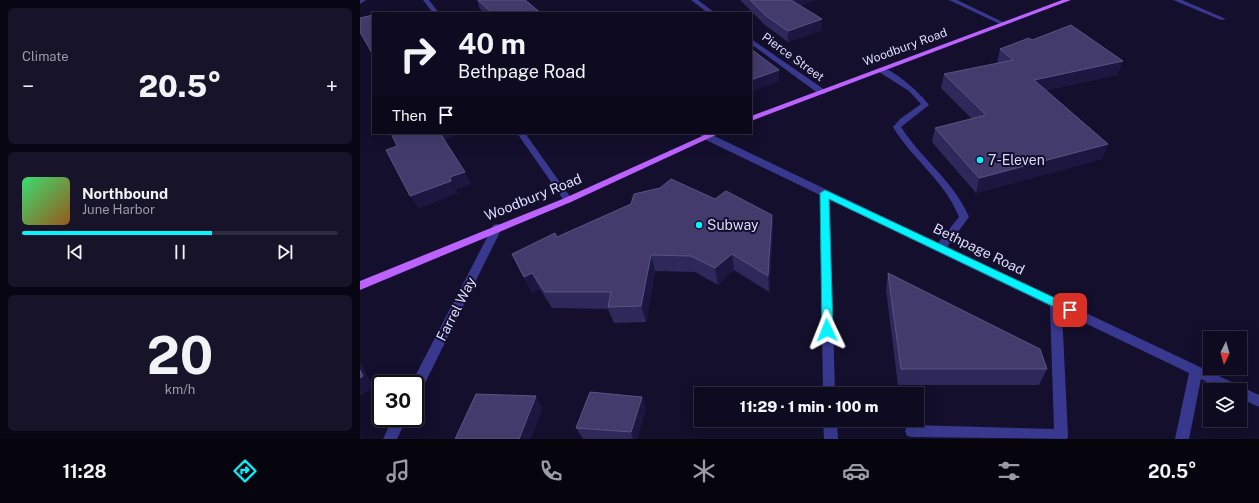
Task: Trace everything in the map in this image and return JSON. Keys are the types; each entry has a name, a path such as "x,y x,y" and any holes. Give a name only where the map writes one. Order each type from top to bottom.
{"main road":[{"name":"Woodbury Road","path":"752,119 1068,0"},
{"name":"Woodbury Road","path":"360,286 497,228 568,200 708,134"}],"street":[{"path":"426,0 435,12"},
{"path":"694,0 711,12"},
{"path":"952,0 1004,24"},
{"path":"1176,0 1223,19"},
{"name":"Pierce Street","path":"752,42 822,92"},
{"path":"882,70 908,86 925,105 897,127 903,138 949,191 961,208 964,217 940,248"},
{"path":"522,134 568,200"},
{"name":"Bethpage Road","path":"708,134 825,193 1222,383"},
{"path":"825,193 830,387"},
{"name":"Farrel Way","path":"422,375 497,228"},
{"path":"912,431 1061,436 1056,304"},
{"path":"1182,439 1196,370"},
{"path":"1247,395 1259,401"},
{"path":"390,439 396,427"},
{"path":"830,427 831,439"}],"building":[{"path":"478,0 525,0 540,12 491,12"},
{"path":"750,0 791,0 822,19 788,31 765,15"},
{"path":"372,15 372,53 360,32 360,18"},
{"path":"1071,25 1123,61 1034,80 1108,144 979,178 935,128 986,115 944,74 1013,60 1000,49 1029,38 1032,40"},
{"path":"752,50 779,70 752,80"},
{"path":"391,134 441,134 465,172 450,177 451,181 410,196 386,150 397,146"},
{"path":"671,179 715,199 726,191 772,215 768,276 732,254 715,268 691,256 651,255 641,306 608,307 611,292 545,292 532,273 524,277 512,254 555,233 557,237 631,204 634,194 660,188"},
{"path":"888,273 1040,349 1047,369 901,369"},
{"path":"360,370 363,376 360,378"},
{"path":"590,392 642,397 631,432 576,428"},
{"path":"476,394 536,396 519,439 455,439"}],"place":[{"name":"7-Eleven","path":"980,160"},
{"name":"Subway","path":"699,225"}],"route":[{"path":"827,330 825,193 1070,310"}]}
